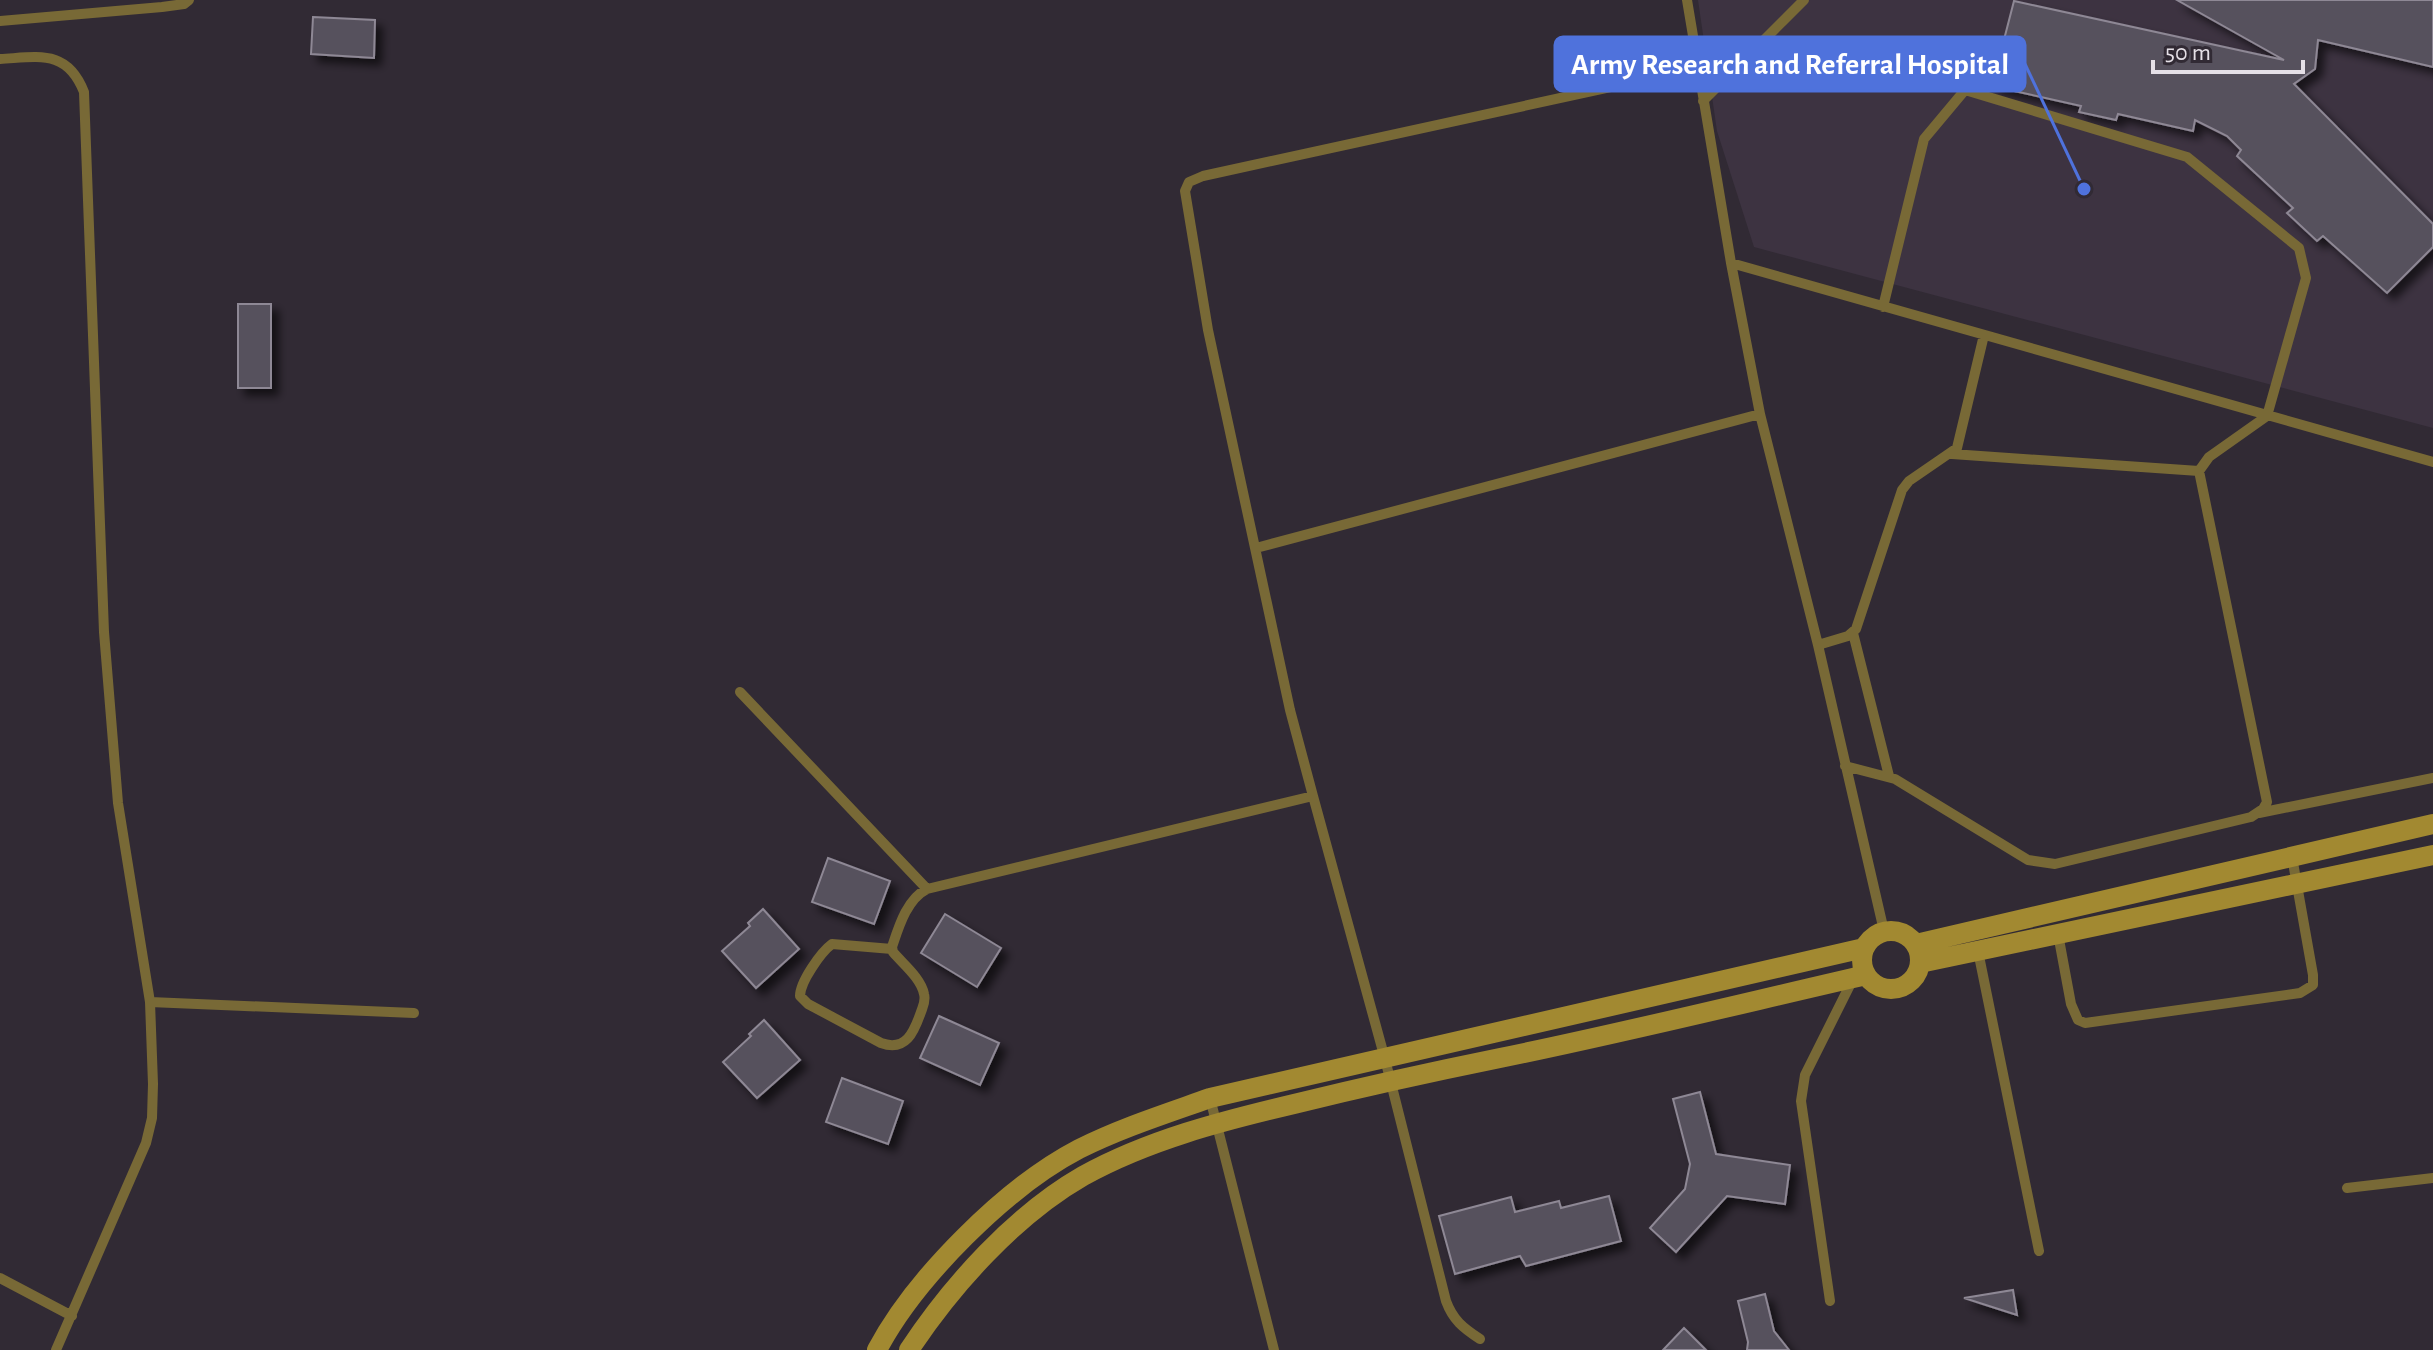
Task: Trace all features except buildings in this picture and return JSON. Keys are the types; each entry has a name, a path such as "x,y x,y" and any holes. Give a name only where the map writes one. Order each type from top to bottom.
{"main road":[{"path":"1918,954 2292,857 2433,824"},
{"path":"1918,954 1978,951 2433,855"},
{"path":"909,1350 959,1281 1029,1216 1083,1177 1122,1158 1216,1123 1860,976 1880,987 1898,988 1913,979 1918,954 1903,933 1884,931 1869,940 1864,948 1860,976"},
{"path":"877,1350 898,1315 942,1262 999,1203 1077,1150 1125,1128 1210,1098 1864,948"}],"lane":[{"path":"0,21 162,7 184,4 189,0"},
{"path":"1687,0 1760,414 1818,645 1884,931"},
{"path":"1703,101 1804,0"},
{"path":"0,59 46,56 59,61 70,68 84,92 108,679 118,803 150,1002 153,1084 149,1131 139,1163 56,1350"},
{"path":"1480,1339 1452,1316 1446,1301 1385,1059 1290,710 1208,330 1185,191 1189,182 1203,176 1698,68"},
{"path":"1845,766 1889,776 2028,860 2047,864 2251,817 2257,813 2267,802 2267,792 2199,471 2209,457 2267,416 2306,278 2299,248 2187,157 1965,90 1924,139 1883,307"},
{"path":"1731,263 2433,462"},
{"path":"1889,776 1853,633 1905,485 1957,448 1984,335"},
{"path":"1256,548 1760,414"},
{"path":"1952,454 2199,471"},
{"path":"1818,645 1853,633"},
{"path":"740,692 927,889"},
{"path":"2257,813 2433,778"},
{"path":"892,949 913,899 927,889 1313,796"},
{"path":"2058,934 2071,1004 2078,1020 2085,1023 2300,993 2313,985 2292,857"},
{"path":"832,944 892,949 920,984 925,997 914,1030 909,1039 900,1045 881,1043 808,1004 800,996 801,987 823,952 832,944"},
{"path":"1978,951 2039,1251"},
{"path":"1830,1301 1801,1101 1805,1075 1860,976"},
{"path":"150,1002 414,1013"},
{"path":"1210,1098 1274,1350"},
{"path":"2347,1188 2433,1178"},
{"path":"0,1278 72,1316"}],"shaded area":[{"path":"1698,0 2433,0 2433,428 1754,247 1717,131"}],"place":[{"name":"Army Research and Referral Hospital","path":"2084,189"}]}
